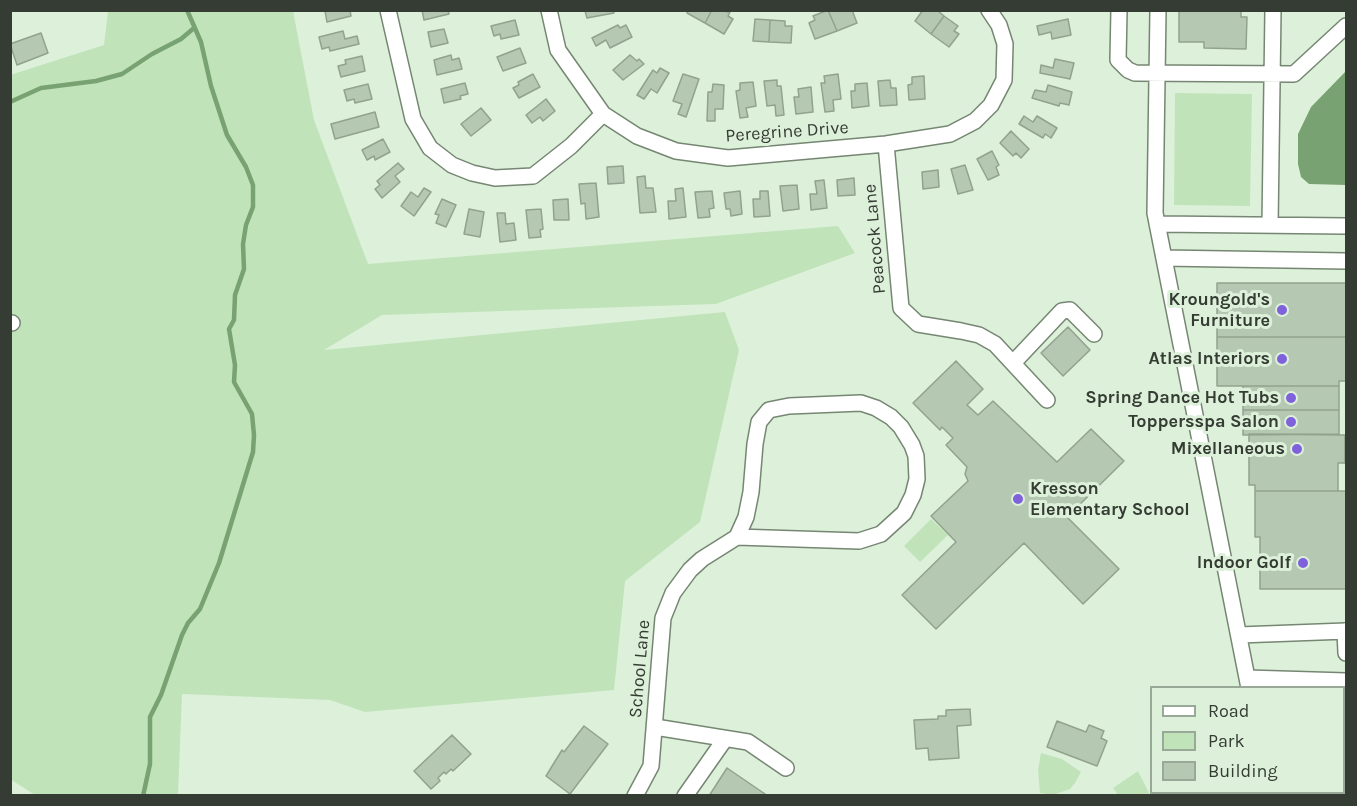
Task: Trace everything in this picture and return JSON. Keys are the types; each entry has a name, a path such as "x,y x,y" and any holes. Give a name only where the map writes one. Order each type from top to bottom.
{"street":[{"path":"388,10 413,119 430,148 452,165 472,173 495,178 533,176 571,146 603,114"},
{"name":"Peregrine Drive","path":"549,10 558,50 603,114 637,136 676,151 728,158 886,144 950,134 975,121 991,105 1004,80 1005,44 999,25 989,10"},
{"path":"1119,10 1118,60 1134,73 1294,74 1347,26"},
{"path":"1158,10 1155,213 1248,682 1347,681"},
{"path":"1270,225 1273,10"},
{"name":"Peacock Lane","path":"886,144 901,308 918,324 979,335 995,344 1013,363"},
{"path":"1157,224 1347,226"},
{"path":"1164,258 1347,261"},
{"path":"1047,400 1013,363 1062,310 1070,310 1094,334"},
{"path":"861,403 876,408 891,417 902,428 916,456 917,479 913,495 904,513 881,534 859,541 737,537 746,517 752,492 755,444 759,423 769,410 789,406 861,403"},
{"name":"School Lane","path":"635,795 651,765 663,618 673,593 690,570 702,559 737,537"},
{"path":"1239,635 1346,631 1347,653"},
{"path":"655,728 748,742 786,768"},
{"path":"686,795 725,739"}],"green space":[{"path":"108,11 293,11 314,120 368,264 838,226 855,253 716,304 382,315 324,350 725,312 739,350 700,522 625,581 614,690 365,712 330,700 182,694 178,795 35,795 10,779 10,75 104,45"},
{"path":"1175,93 1252,94 1250,206 1174,205"},
{"path":"931,519 948,535 920,562 904,546"},
{"path":"1041,753 1062,759 1081,772 1070,789 1053,795 1040,793 1038,770"},
{"path":"1138,771 1150,795 1118,795 1113,788"}],"shaded area":[{"path":"1346,71 1346,185 1309,184 1301,177 1298,164 1298,134 1311,107"}],"building":[{"path":"350,10 351,16 327,22 325,11"},
{"path":"422,10 448,10 449,14 424,20"},
{"path":"613,10 614,13 587,18 585,11"},
{"path":"688,10 712,10 705,23 687,13"},
{"path":"712,10 730,12 728,16 733,19 724,34 705,23"},
{"path":"828,10 852,10 857,23 837,31"},
{"path":"828,10 837,31 815,39 809,23 815,20 813,16"},
{"path":"923,10 937,10 944,16 931,34 915,21"},
{"path":"1179,10 1241,10 1241,17 1247,17 1246,49 1204,48 1204,42 1179,42"},
{"path":"944,16 958,26 954,31 959,34 949,47 931,34"},
{"path":"755,19 770,20 769,42 753,41"},
{"path":"1068,19 1071,35 1052,39 1051,32 1039,35 1037,26"},
{"path":"515,20 519,35 501,39 500,34 494,36 491,26"},
{"path":"770,20 785,21 785,26 792,26 791,43 769,42"},
{"path":"618,25 620,28 626,25 632,37 610,48 606,40 596,46 592,38"},
{"path":"444,29 448,43 431,47 428,32"},
{"path":"343,31 345,39 357,36 359,44 330,51 329,47 322,49 319,37"},
{"path":"41,33 48,53 17,65 10,44"},
{"path":"520,48 526,63 503,71 497,57"},
{"path":"451,55 452,60 459,58 462,69 437,75 434,60"},
{"path":"630,55 644,64 623,80 613,70"},
{"path":"362,56 365,71 341,77 338,66 346,64 345,60"},
{"path":"1055,59 1074,63 1070,79 1040,73 1041,65 1053,68"},
{"path":"660,68 669,73 657,93 651,89 644,99 637,95 653,70 657,73"},
{"path":"533,74 540,87 519,98 513,88 519,85 518,82"},
{"path":"683,74 699,79 686,117 678,114 682,104 673,101"},
{"path":"838,74 841,99 833,100 834,111 825,112 821,83 825,83 824,76"},
{"path":"924,76 925,99 909,100 908,85 912,84 912,77"},
{"path":"777,80 777,86 781,86 784,115 776,116 775,105 767,106 764,81"},
{"path":"890,80 891,88 896,88 897,105 880,106 878,81"},
{"path":"753,82 756,106 746,108 748,117 740,118 736,91 740,90 740,83"},
{"path":"465,83 468,94 460,96 461,99 444,103 441,89"},
{"path":"867,83 869,106 852,108 851,91 855,91 855,84"},
{"path":"368,84 372,99 355,103 354,99 347,101 344,90"},
{"path":"713,84 724,85 723,109 715,109 715,121 707,121 708,92 712,92"},
{"path":"1048,85 1072,92 1069,105 1060,103 1059,106 1032,98 1035,90 1046,92"},
{"path":"811,87 813,112 796,114 794,97 799,97 798,89"},
{"path":"546,99 555,111 543,121 540,117 532,123 526,115"},
{"path":"481,108 491,120 471,136 461,124"},
{"path":"375,112 379,127 335,139 331,124"},
{"path":"1024,116 1033,122 1037,116 1057,128 1051,138 1045,134 1043,138 1019,124"},
{"path":"1011,131 1029,149 1021,158 1016,153 1013,156 1000,143"},
{"path":"383,139 390,152 375,160 374,156 367,160 362,150"},
{"path":"992,151 999,165 996,167 999,175 988,180 977,159"},
{"path":"398,163 404,169 395,176 400,182 382,198 375,189 380,185 377,181"},
{"path":"965,165 973,190 958,194 951,169"},
{"path":"623,166 624,183 608,184 607,167"},
{"path":"938,170 939,187 923,189 922,172"},
{"path":"645,176 646,188 653,188 656,212 640,213 637,177"},
{"path":"854,178 855,195 838,196 837,180"},
{"path":"824,180 827,208 811,210 810,194 817,194 815,181"},
{"path":"596,183 599,217 586,219 585,203 581,204 579,184"},
{"path":"797,185 799,209 783,211 780,186"},
{"path":"424,188 431,192 414,216 401,206 411,192 418,197"},
{"path":"683,188 686,217 669,219 668,201 676,201 675,189"},
{"path":"712,191 714,208 709,209 710,217 698,218 695,192"},
{"path":"740,191 742,214 731,216 730,209 726,209 724,193"},
{"path":"760,191 768,191 770,216 754,217 753,199 760,199"},
{"path":"442,199 456,205 446,227 436,223 439,215 435,214"},
{"path":"568,199 569,220 554,220 553,200"},
{"path":"469,209 484,212 480,237 464,234"},
{"path":"541,209 543,229 540,230 541,237 529,238 526,210"},
{"path":"497,213 505,213 506,224 514,223 516,240 500,242"},
{"name":"Kroungold's Furniture","path":"1217,283 1346,283 1346,337 1217,337"},
{"path":"1068,327 1090,350 1063,376 1041,353"},
{"name":"Atlas Interiors","path":"1217,337 1346,337 1346,381 1339,381 1339,386 1217,386"},
{"name":"Kresson Elementary School","path":"956,361 983,389 967,405 978,415 993,401 1057,462 1091,429 1124,461 1067,517 1119,569 1083,604 1024,543 936,629 902,595 956,542 931,516 968,481 965,474 967,467 946,445 953,438 942,427 940,430 913,403"},
{"name":"Spring Dance Hot Tubs","path":"1243,386 1339,386 1339,410 1243,410"},
{"name":"Toppersspa Salon","path":"1243,410 1339,410 1339,434 1243,435"},
{"name":"Mixellaneous","path":"1249,434 1345,435 1345,463 1338,463 1338,491 1255,491 1255,485 1249,485"},
{"name":"Indoor Golf","path":"1255,491 1346,491 1346,589 1260,589 1260,537 1255,537"},
{"path":"970,709 971,725 957,726 959,758 929,760 928,748 916,749 914,720 938,719 938,716 946,716 946,710"},
{"path":"1057,721 1086,732 1089,725 1104,731 1101,738 1107,741 1097,766 1047,747"},
{"path":"584,726 608,744 570,794 546,776 562,750 564,752"},
{"path":"452,735 471,754 453,771 451,769 446,774 444,772 438,778 440,781 431,789 414,771"},
{"path":"1346,742 1346,796 1290,796 1290,794 1345,794"},
{"path":"727,768 768,796 709,796"}],"waterway":[{"path":"143,796 150,764 150,717 161,695 182,635 188,623 200,609 219,563 253,452 254,435 252,414 234,382 235,365 229,329 234,320 235,295 244,269 243,244 246,225 253,207 253,185 246,167 227,135 211,86 201,42 187,10"},
{"path":"10,102 41,88 96,81 122,74 152,54 181,39 194,28"}],"place":[{"name":"Kroungold's Furniture","path":"1282,310"},
{"name":"Atlas Interiors","path":"1282,359"},
{"name":"Spring Dance Hot Tubs","path":"1291,398"},
{"name":"Toppersspa Salon","path":"1291,422"},
{"name":"Mixellaneous","path":"1297,449"},
{"name":"Kresson Elementary School","path":"1018,499"},
{"name":"Indoor Golf","path":"1303,563"}]}
